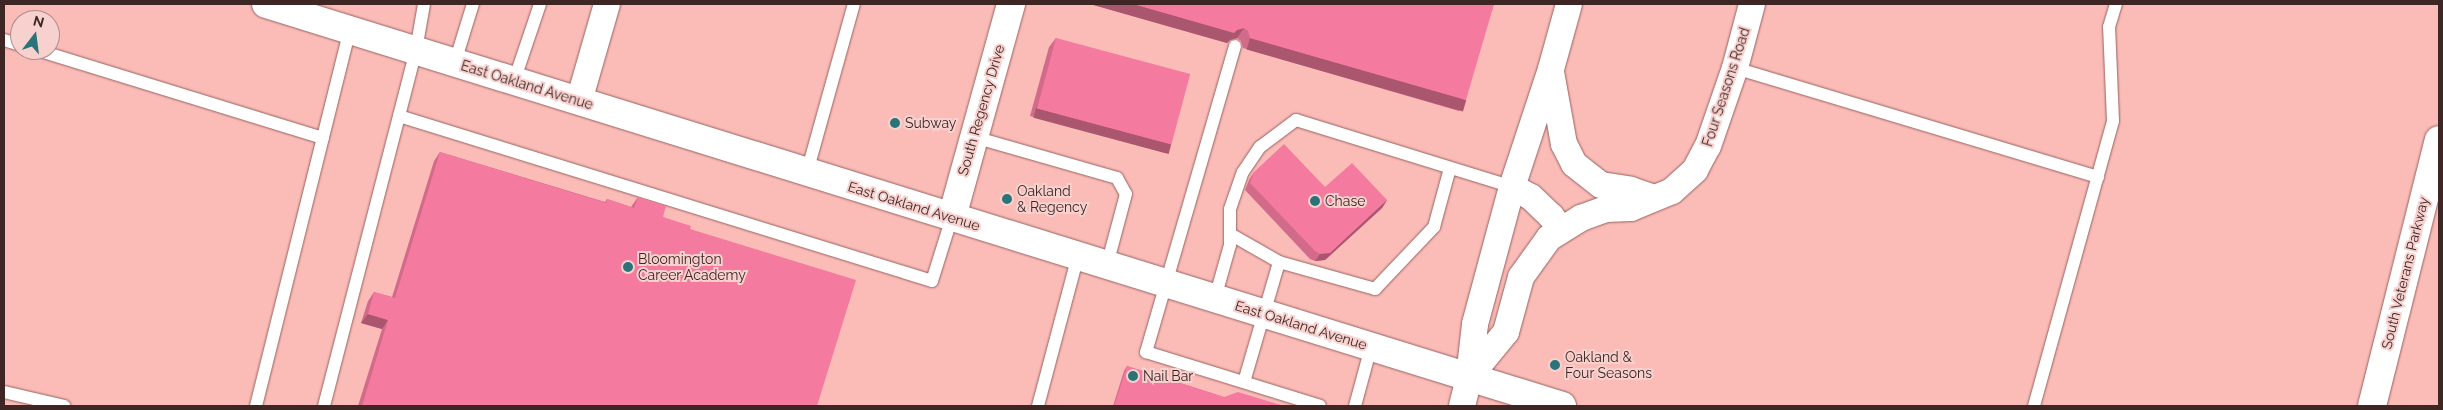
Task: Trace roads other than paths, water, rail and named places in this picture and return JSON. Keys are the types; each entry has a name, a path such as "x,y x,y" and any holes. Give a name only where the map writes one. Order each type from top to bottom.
{"main road":[{"name":"East Oakland Avenue","path":"266,4 1562,406"},
{"name":"South Regency Drive","path":"952,217 1012,4"},
{"name":"South Veterans Parkway","path":"2372,406 2439,140"}],"street":[{"path":"579,101 607,4"},
{"name":"Four Seasons Road","path":"1462,406 1469,377 1475,324 1512,187 1551,69 1569,4"},
{"name":"Four Seasons Road","path":"1469,377 1506,332 1521,277 1549,238 1581,218 1606,209 1631,208 1672,190 1695,170 1708,146 1735,68 1752,4"},
{"path":"1551,69 1564,144 1574,164 1601,185 1654,198"},
{"path":"1512,187 1531,197 1561,230"}],"lane":[{"path":"324,406 416,50 424,4"},
{"path":"455,62 473,4"},
{"path":"514,80 540,4"},
{"path":"807,172 854,4"},
{"path":"2034,406 2113,121 2110,27 2116,4"},
{"path":"256,406 350,30"},
{"path":"1235,46 1146,352 1320,406"},
{"path":"60,57 323,138"},
{"path":"1735,68 2098,177"},
{"path":"399,116 932,281 952,217"},
{"path":"1215,298 1230,245 1230,209 1243,172 1260,147 1296,120 1512,187"},
{"path":"974,137 1117,178 1126,194 1107,265"},
{"path":"1230,234 1279,262 1375,289 1434,227 1450,168"},
{"path":"1038,406 1078,256"},
{"path":"1244,382 1279,262"},
{"path":"1355,406 1371,347"},
{"path":"4,392 64,406"}],"place":[{"name":"Subway","path":"895,123"},
{"name":"Oakland & Regency","path":"1007,199"},
{"name":"Chase","path":"1315,201"},
{"name":"Bloomington Career Academy","path":"628,267"},
{"name":"Oakland & Four Seasons","path":"1555,365"},
{"name":"Nail Bar","path":"1133,376"}]}
